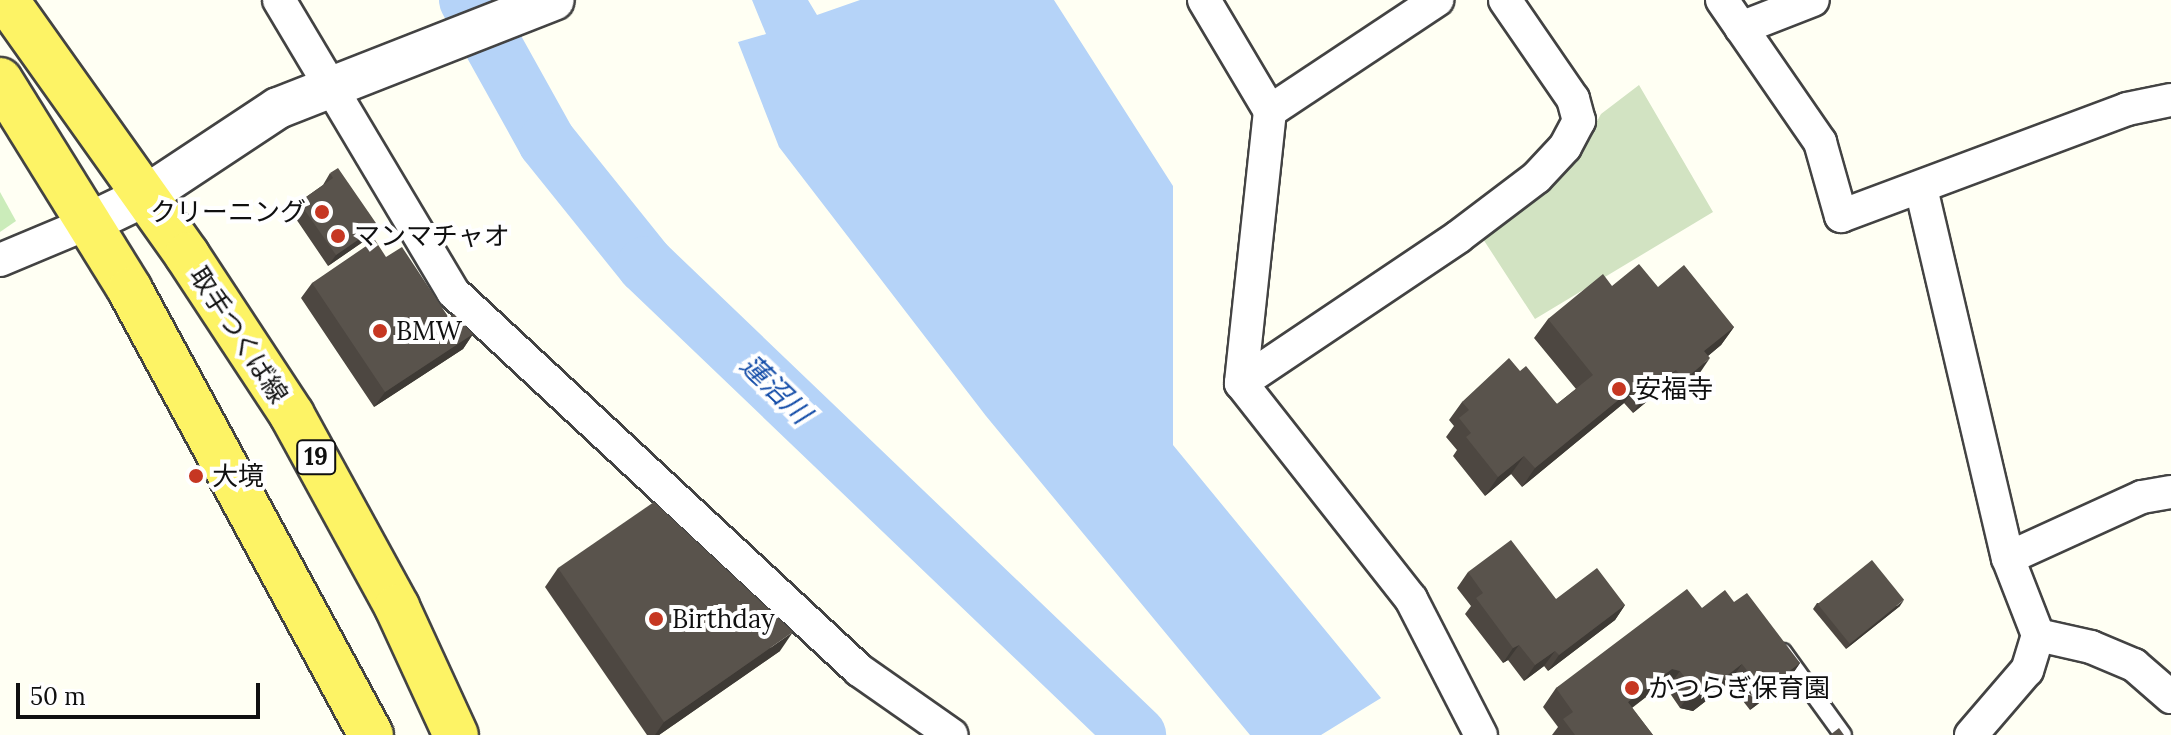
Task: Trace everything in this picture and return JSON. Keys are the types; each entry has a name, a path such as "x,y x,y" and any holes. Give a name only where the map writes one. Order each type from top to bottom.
{"main road":[{"name":"取手つくば線","path":"6,0 145,196 292,415 397,607 456,735"},
{"path":"0,80 91,222 371,735"}],"street":[{"path":"279,0 326,87 453,292 859,670 952,735"},
{"path":"1204,0 1270,111 1241,383 1411,599 1481,735"},
{"path":"1270,111 1437,0"},
{"path":"1241,383 1458,237 1537,177 1565,147 1579,121 1573,99 1505,0"},
{"path":"1722,0 1820,142 1841,216 2127,109 2171,100"},
{"path":"1741,28 1813,0"},
{"path":"0,260 145,196 278,108 549,2"},
{"path":"1921,188 2008,558 2038,635 2027,670 1971,735"},
{"path":"2008,558 2142,497 2171,492"},
{"path":"2038,635 2091,647 2134,665 2171,697"}],"lane":[{"path":"1773,638 1843,735"}],"green space":[{"path":"1639,85 1713,212 1535,319 1483,239 1553,186 1573,165 1601,114"},
{"path":"0,192 16,221 0,232"}],"water":[{"path":"752,0 808,0 817,15 860,0 1054,0 1173,186 1173,445 1381,698 1321,735 1250,735 986,416 779,147 738,42 766,34"}],"building":[{"path":"338,168 378,226 336,255 299,202 333,178 330,173"},
{"name":"BMW","path":"375,240 386,257 402,247 449,318 454,314 473,334 385,392 312,283"},
{"name":"安福寺","path":"1639,264 1658,287 1684,265 1734,327 1704,351 1710,358 1684,380 1676,370 1646,394 1638,384 1535,468 1524,456 1498,477 1466,437 1471,433 1459,418 1469,410 1462,402 1509,358 1520,371 1526,366 1557,404 1593,375 1548,319 1603,274 1612,286"},
{"name":"Birthday","path":"654,502 793,632 664,722 558,568"},
{"path":"1511,540 1556,599 1597,568 1625,605 1559,655 1555,651 1535,665 1519,645 1513,648 1476,598 1483,593 1468,572"},
{"path":"1872,560 1904,600 1850,644 1818,604"},
{"path":"1687,589 1702,608 1725,590 1734,602 1747,593 1800,663 1763,691 1742,664 1706,692 1693,689 1680,671 1672,669 1628,702 1653,735 1575,735 1563,719 1573,712 1556,688"},
{"path":"1839,728 1844,735 1830,735"}],"waterway":[{"name":"蓮沼川","path":"468,0 547,142 646,265 1137,735"}],"place":[{"name":"クリーニング","path":"322,212"},
{"name":"マンマチャオ","path":"338,236"},
{"name":"BMW","path":"380,331"},
{"name":"安福寺","path":"1619,389"},
{"name":"大境","path":"196,476"},
{"name":"Birthday","path":"656,619"},
{"name":"かつらぎ保育園","path":"1632,688"}]}
